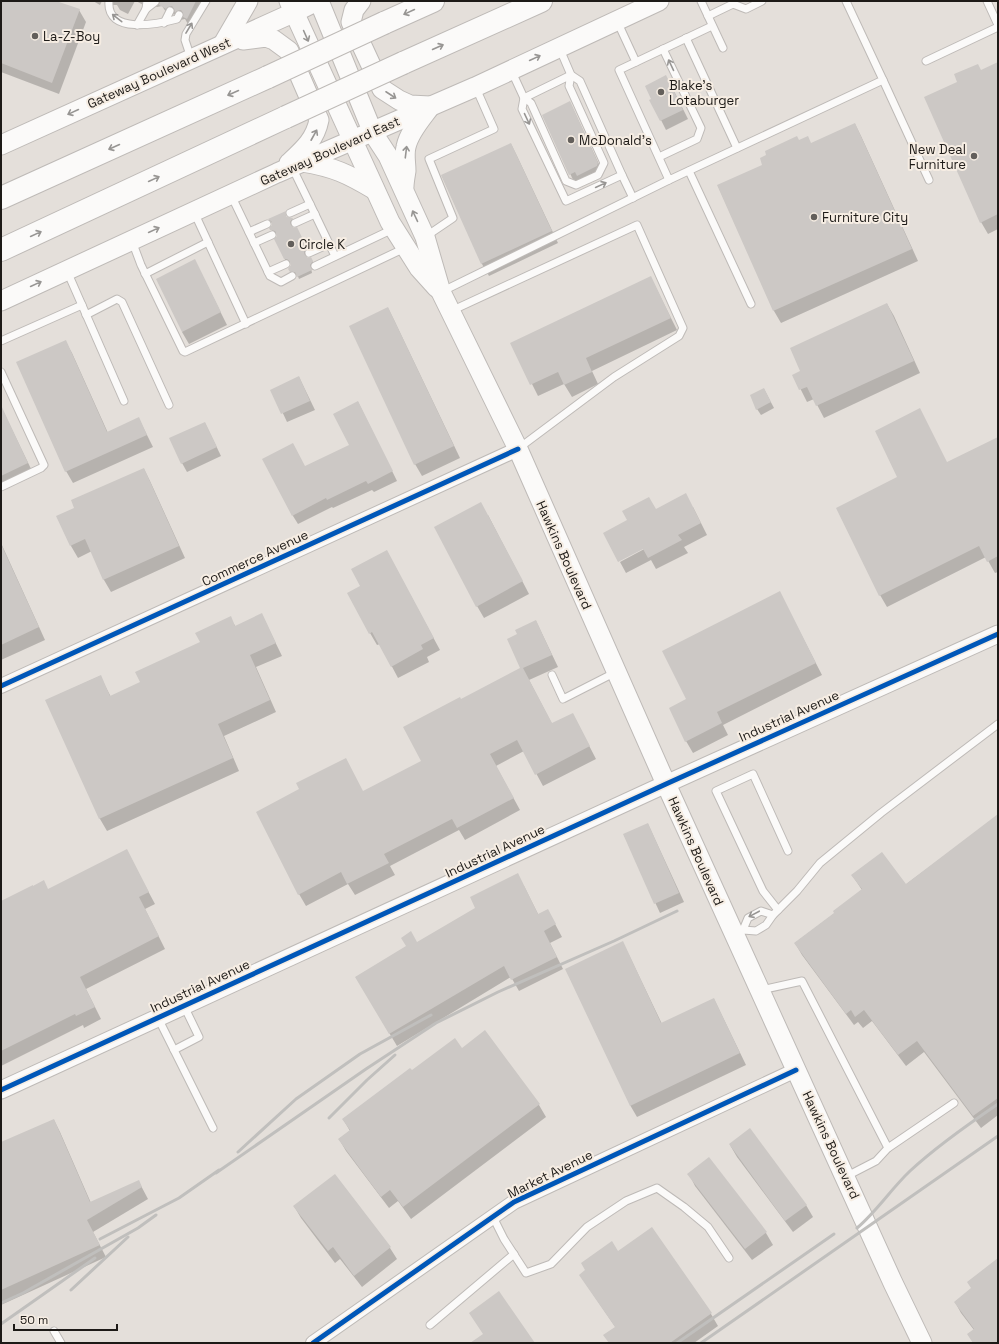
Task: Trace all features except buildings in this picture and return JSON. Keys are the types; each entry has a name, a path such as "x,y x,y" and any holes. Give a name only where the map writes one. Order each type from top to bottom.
{"highway":[{"path":"1,197 24,188 433,1"},
{"path":"1,250 402,63 541,1"}],"main road":[{"path":"223,44 248,1"},
{"name":"Gateway Boulevard West","path":"1,145 223,44 292,7 318,1"},
{"name":"Hawkins Boulevard","path":"318,1 373,132 388,156 425,237 440,292 518,449 666,784 739,933 760,990 893,1283 922,1343"},
{"path":"361,1 354,10 351,22 382,89 410,105 431,106"},
{"name":"Gateway Boulevard East","path":"1,301 291,167 475,87 659,1"},
{"name":"Hawkins Boulevard","path":"292,7 394,229 419,268 440,292"},
{"path":"223,44 266,37 280,43 288,51 319,120 317,129 307,147 291,167"},
{"path":"403,190 406,170 406,147 420,120 431,106"},
{"path":"291,167 334,168 349,174 375,190"}],"street":[{"name":"Commerce Avenue","path":"1,686 518,449"},
{"name":"Industrial Avenue","path":"1,1090 666,784 998,634"},
{"name":"Market Avenue","path":"313,1343 514,1202 796,1070"}],"lane":[{"path":"109,1 110,12 113,17 123,23 137,25 164,23 177,19 179,15"},
{"path":"137,25 146,9 147,1"},
{"path":"191,58 184,40 186,34 206,1"},
{"path":"700,1 723,48"},
{"path":"708,16 733,4 746,9 762,1"},
{"path":"846,1 929,180"},
{"path":"926,61 998,26 987,1"},
{"path":"146,9 156,2"},
{"path":"164,23 170,11"},
{"path":"617,21 636,62"},
{"path":"669,180 619,70 712,26"},
{"path":"686,38 737,148"},
{"path":"511,70 524,98 531,103 566,181 576,185 598,175 604,163 569,86 571,75 560,47"},
{"path":"659,157 697,139 701,128 663,49"},
{"path":"524,98 571,75"},
{"path":"571,75 580,81 633,198"},
{"path":"440,292 669,180 883,80"},
{"path":"425,237 453,218 429,159 494,129 475,87"},
{"path":"524,98 522,109 566,201 622,175"},
{"path":"291,167 335,256"},
{"path":"689,171 751,304"},
{"path":"231,195 270,276 281,282 292,276"},
{"path":"290,213 310,204"},
{"path":"194,212 246,324"},
{"path":"296,223 315,214"},
{"path":"249,232 267,224"},
{"path":"450,312 637,225 683,328 679,336 614,377 518,449"},
{"path":"315,266 394,229"},
{"path":"254,243 272,234"},
{"path":"132,240 145,274 183,351 188,352 406,247"},
{"path":"145,274 208,242"},
{"path":"309,253 329,244"},
{"path":"268,272 286,264"},
{"path":"67,270 124,401"},
{"path":"86,315 117,299 122,302 169,405"},
{"path":"1,341 82,305"},
{"path":"1,372 4,388 44,465 41,468 1,487"},
{"path":"552,675 564,698 616,672"},
{"path":"739,933 756,931 766,925 820,863 881,813 998,724"},
{"path":"776,912 763,891 716,790 753,774 788,851"},
{"path":"739,933 748,918 761,911 776,912"},
{"path":"760,990 802,982 888,1148"},
{"path":"174,1050 199,1037 184,1006"},
{"path":"158,1018 214,1128"},
{"path":"845,1177 876,1161 888,1148 954,1103"},
{"path":"493,1217 526,1273 552,1264 586,1227 626,1201 656,1188 684,1207 708,1227 729,1258"},
{"path":"430,1325 514,1254"},
{"path":"54,1331 61,1343"}],"railway":[{"path":"216,1173 366,1069 436,1023 498,992 614,941 677,911"},
{"path":"238,1152 296,1099 360,1054 431,1015"},
{"path":"329,1118 367,1080 395,1055"},
{"path":"857,1228 903,1178 920,1162 952,1136 998,1104"},
{"path":"701,1343 998,1136"},
{"path":"100,1239 179,1198 219,1170"},
{"path":"1,1303 23,1293 138,1228 156,1215"},
{"path":"677,1343 834,1234"},
{"path":"71,1290 128,1237"},
{"path":"1,1324 95,1258"}],"cycle path":[{"path":"1,686 518,449"},
{"path":"1,1090 666,784 998,634"},
{"path":"313,1343 514,1202 796,1070"}],"place":[{"name":"La-Z-Boy","path":"35,36"},
{"name":"Blake's Lotaburger","path":"661,92"},
{"name":"McDonald's","path":"571,140"},
{"name":"New Deal Furniture","path":"974,156"},
{"name":"Furniture City","path":"814,217"},
{"name":"Circle K","path":"291,244"}]}
